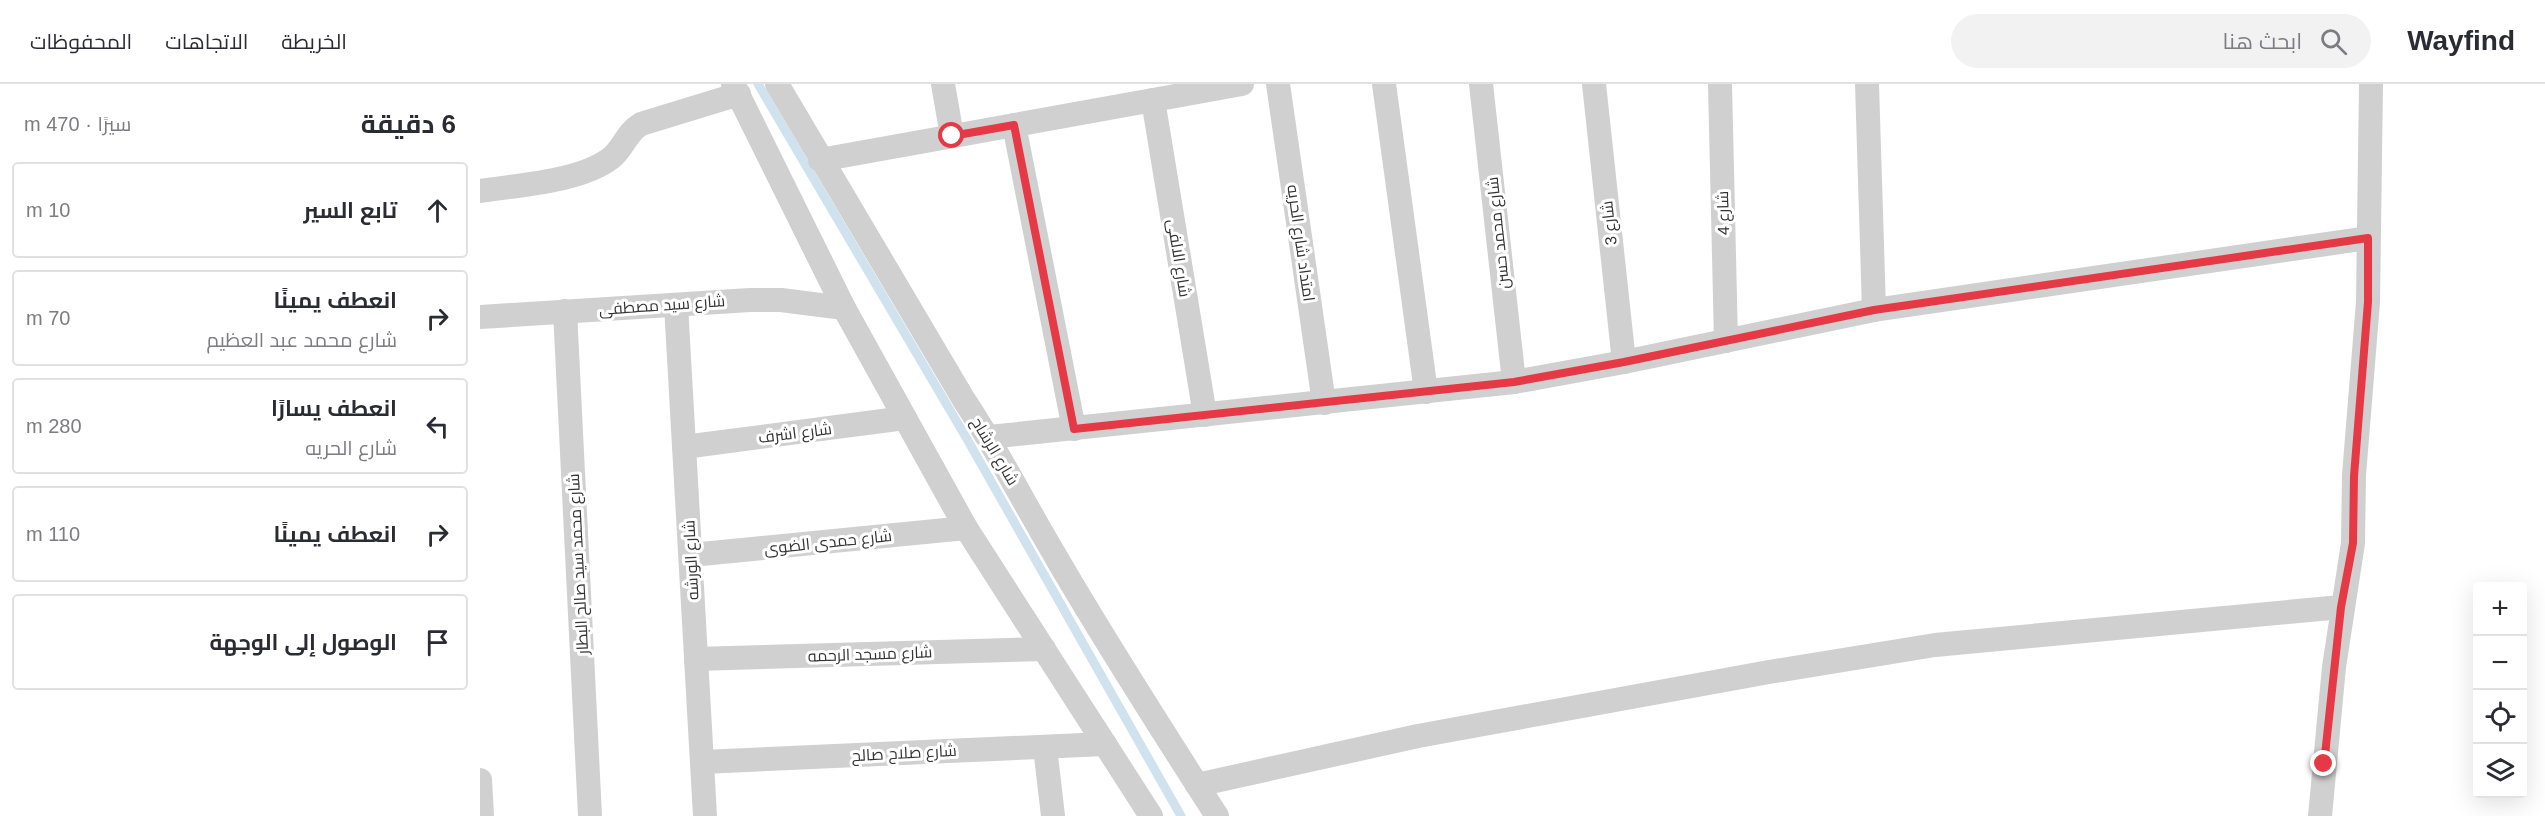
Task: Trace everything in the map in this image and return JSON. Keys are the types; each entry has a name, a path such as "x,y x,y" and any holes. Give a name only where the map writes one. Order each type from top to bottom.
{"street":[{"name":"شارع الرشاح","path":"777,84 964,400 989,437 1054,555 1125,674 1217,816"},
{"path":"943,84 952,136"},
{"path":"820,160 1242,84"},
{"name":"امتداد شارع الحريه","path":"1278,84 1324,403"},
{"path":"1384,84 1426,392"},
{"name":"شارع محمد حسن","path":"1481,84 1514,382"},
{"name":"شارع 3","path":"1594,84 1624,362"},
{"name":"شارع 4","path":"1720,84 1726,341"},
{"path":"1867,84 1874,310"},
{"path":"2320,816 2341,607 2353,543 2354,476 2368,302 2371,84"},
{"path":"480,191 548,180 585,170 611,158 631,130 641,124 736,89 844,308 966,528 1151,816"},
{"name":"شارع الالفى","path":"1153,100 1204,415"},
{"path":"1014,125 1074,429"},
{"path":"989,437 1514,382 1624,362 1874,310 2368,238"},
{"name":"شارع سيد مصطفى","path":"480,317 780,300 844,308"},
{"name":"شارع الورشه","path":"676,305 705,816"},
{"name":"شارع محمد سيد صالح البطار","path":"565,311 590,816"},
{"name":"شارع اشرف","path":"684,447 905,418"},
{"name":"شارع حمدى الضوى","path":"691,555 966,528"},
{"path":"1197,785 1418,736 1769,672 1935,645 2341,607"},
{"name":"شارع مسجد الرحمه","path":"696,659 1044,649"},
{"name":"شارع صلاح صالح","path":"702,762 1105,744"},
{"path":"1045,747 1053,816"},
{"path":"480,780 483,816"}],"waterway":[{"path":"758,84 967,439 1181,816"}],"route":[{"path":"952,136 1014,125 1074,429 1514,382 1624,362 1874,310 2368,238 2368,302 2354,476 2353,543 2341,607 2324,764"}]}
